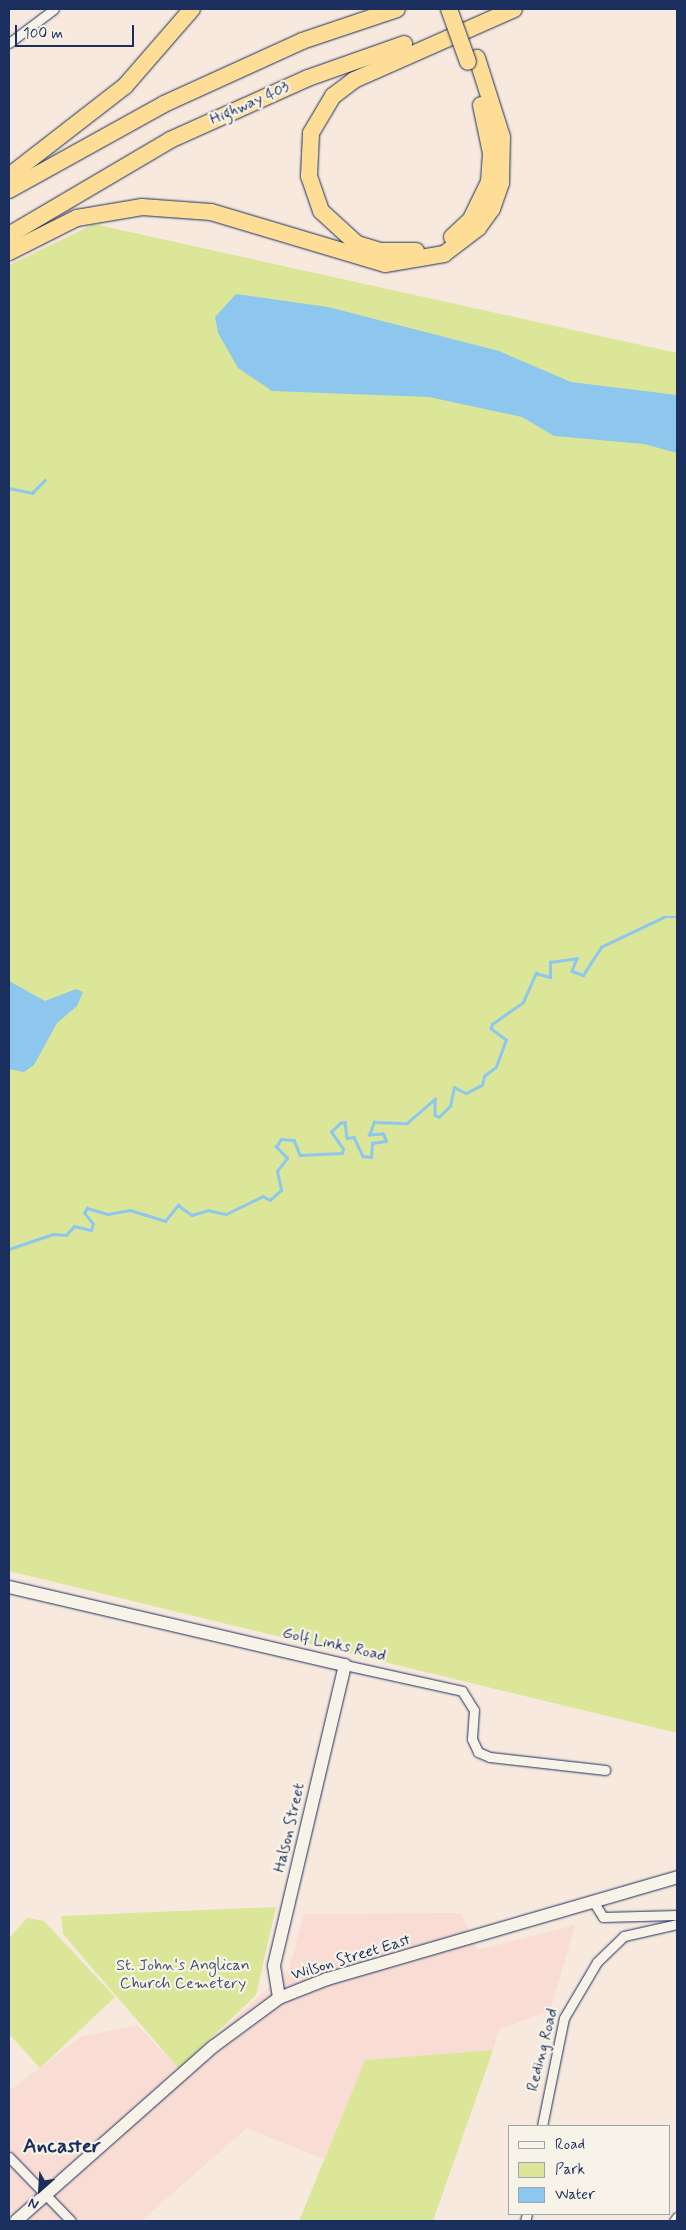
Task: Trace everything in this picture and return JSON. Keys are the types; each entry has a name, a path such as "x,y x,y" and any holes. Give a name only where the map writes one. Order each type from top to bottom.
{"highway":[{"path":"9,176 125,86 192,9"},
{"path":"9,190 164,104 302,41 397,9"},
{"path":"9,252 77,218 142,206 211,212 385,264 444,254 478,228 501,184 502,137 473,60 449,9"},
{"path":"461,9 473,60 486,119 491,153 489,182 480,204 458,232 426,249 380,251 357,244 337,229 314,195 307,156 320,113 333,96 377,66 514,9"},
{"name":"Highway 403","path":"9,235 94,182 244,106 340,65 508,9"}],"main road":[{"name":"Golf Links Road","path":"9,1587 345,1665"},
{"name":"Halson Street","path":"279,1998 274,1987 274,1966 345,1665"},
{"name":"Wilson Street East","path":"16,2221 214,2046 279,1998 327,1979 677,1876"}],"street":[{"path":"9,43 54,9"},
{"name":"Golf Links Road","path":"345,1665 462,1691 474,1710 472,1739 478,1752 490,1757 605,1770"},
{"path":"593,1901 603,1917 677,1914"},
{"name":"Reding Road","path":"542,2125 564,2018 597,1962 624,1936 677,1924"},
{"path":"9,2157 71,2221"},
{"path":"674,2221 677,2217"}],"shaded area":[{"path":"461,1913 478,1950 575,1925 550,2011 499,2029 493,2050 365,2060 324,2159 247,2128 141,2221 9,2221 9,2091 81,2037 137,2025 179,2069 289,1969 304,1914"}],"green space":[{"path":"94,224 677,353 677,1733 9,1571 9,265"},
{"name":"St. John's Anglican Church Cemetery","path":"276,1907 256,1995 179,2069 63,1934 61,1916"},
{"path":"27,1918 44,1921 115,1997 40,2068 9,2034 9,1938"},
{"path":"493,2050 433,2221 299,2221 365,2060"}],"water":[{"path":"236,294 328,307 499,351 571,382 677,395 677,453 644,444 554,436 522,417 429,397 272,391 238,368 218,333 215,317"},
{"path":"9,981 45,1001 76,989 83,992 77,1006 57,1023 34,1065 24,1072 9,1069"}],"waterway":[{"path":"9,488 32,493 45,480"},
{"path":"9,1249 53,1234 66,1235 74,1226 91,1230 93,1224 84,1213 87,1208 108,1214 130,1210 165,1221 178,1205 192,1215 208,1210 226,1214 263,1196 270,1200 281,1190 277,1171 287,1158 276,1147 281,1139 294,1140 300,1155 342,1153 343,1149 331,1132 340,1123 345,1122 347,1138 354,1137 363,1156 371,1157 372,1143 386,1141 383,1134 369,1135 374,1122 407,1123 435,1099 435,1115 439,1117 450,1106 454,1087 466,1093 482,1085 484,1076 496,1067 506,1040 491,1029 492,1024 523,1002 536,973 550,977 550,962 577,958 572,971 583,975 601,947 664,917 677,917"}],"district":[{"name":"Ancaster","path":"62,2146"}]}
